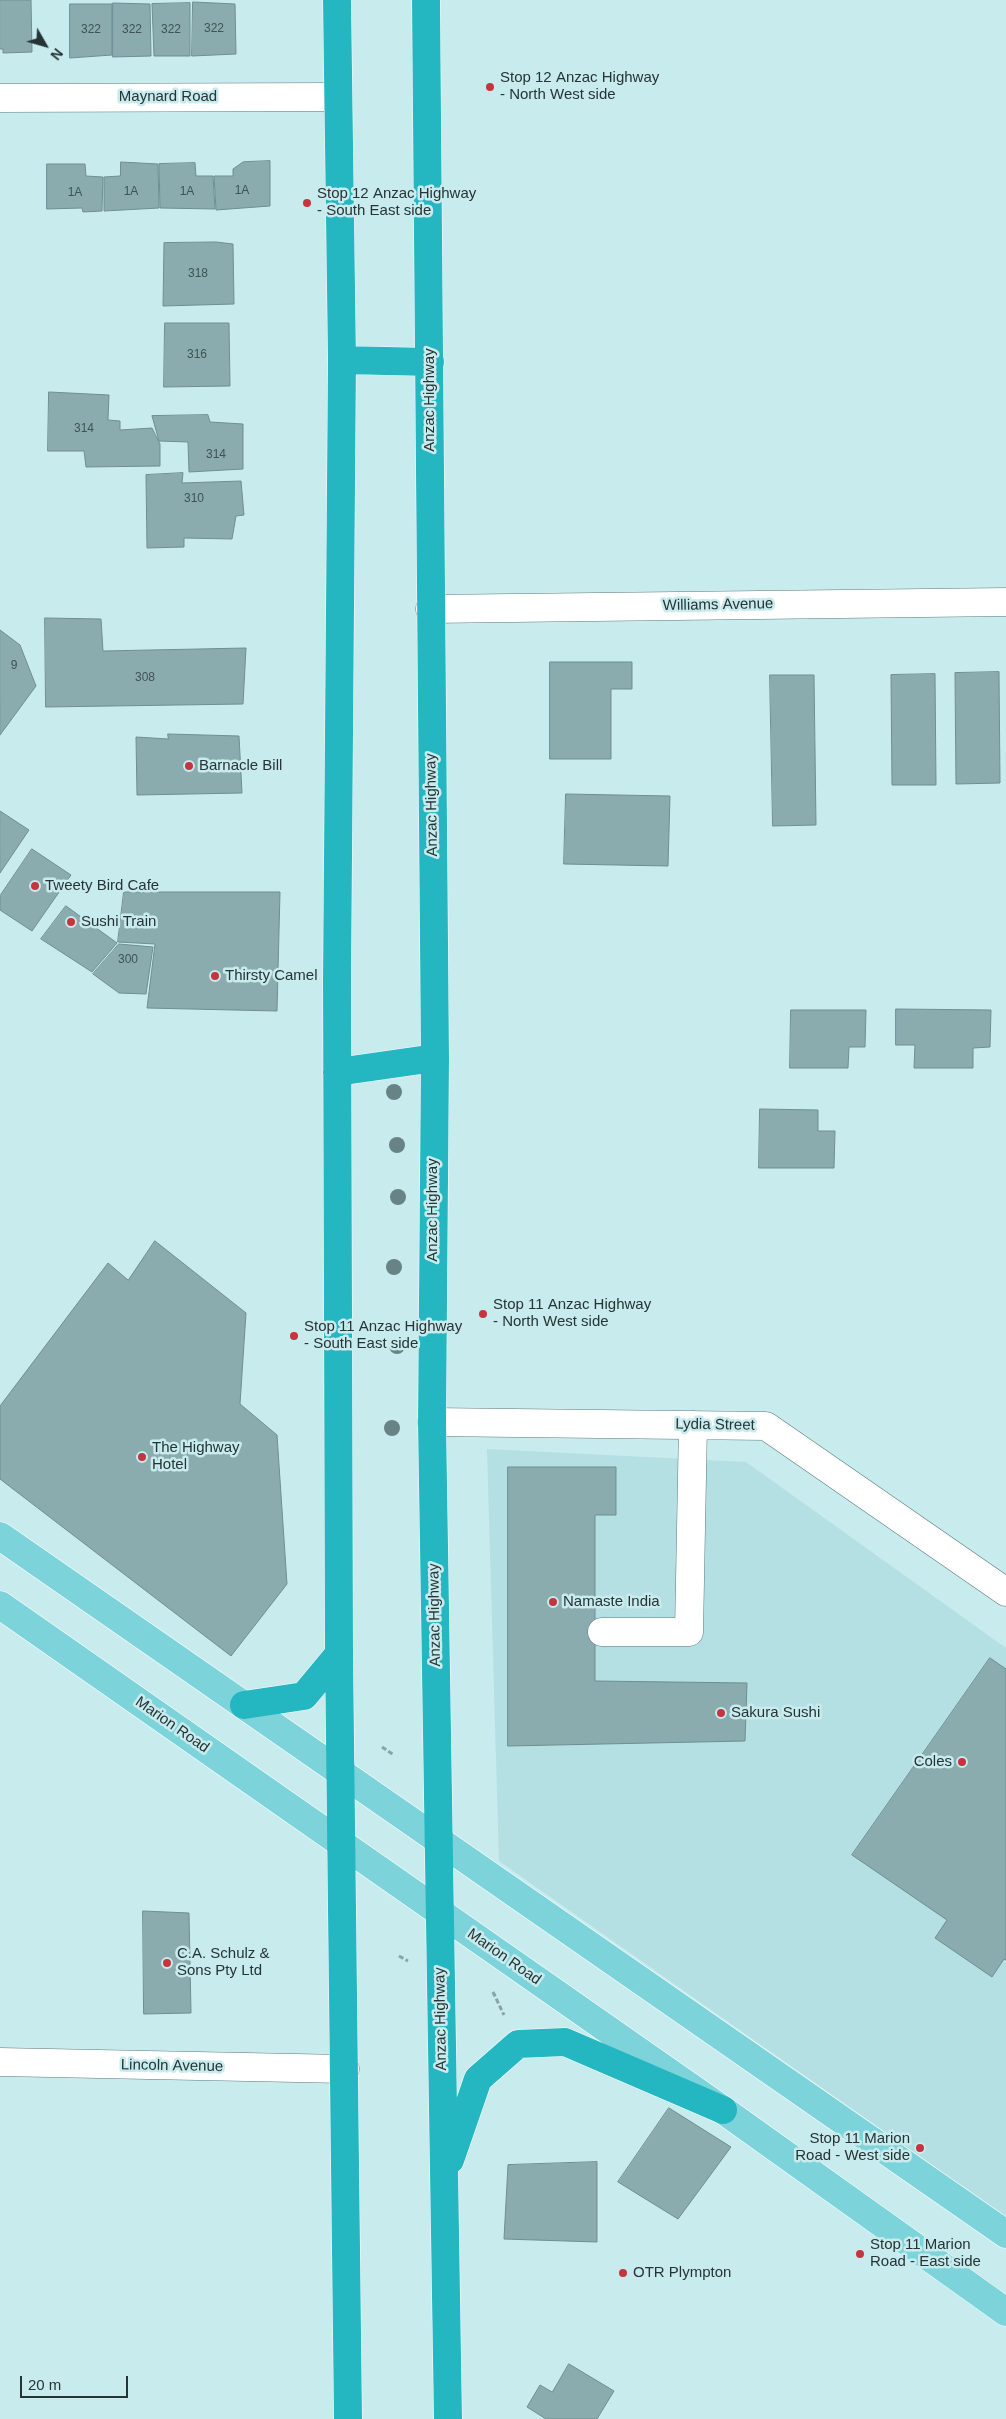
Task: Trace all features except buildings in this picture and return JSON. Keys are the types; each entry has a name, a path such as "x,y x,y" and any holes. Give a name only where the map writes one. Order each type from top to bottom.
{"highway":[{"path":"337,0 342,360 337,1072 339,1654 348,2419"},
{"name":"Anzac Highway","path":"426,0 434,1058 432,1422 448,2419"},
{"path":"342,360 430,362"},
{"path":"337,1072 434,1058"},
{"path":"244,1705 304,1696 339,1654"},
{"path":"444,2177 478,2079 518,2044 565,2042 723,2110"}],"main road":[{"path":"0,1536 1006,2234"},
{"name":"Marion Road","path":"0,1605 723,2110 1006,2312"}],"street":[{"name":"Maynard Road","path":"0,98 337,96"},
{"name":"Williams Avenue","path":"430,608 1006,602"},
{"name":"Lydia Street","path":"432,1422 766,1426 1006,1592"},
{"path":"602,1632 689,1632 694,1425"},
{"name":"Lincoln Avenue","path":"0,2062 345,2069"}],"path":[{"path":"382,1747 394,1755"},
{"path":"493,1992 506,2018"}],"shaded area":[{"path":"487,1449 746,1462 1006,1648 1006,2217 499,1861"}],"place":[{"name":"Stop 12 Anzac Highway - North West side","path":"490,87"},
{"name":"Stop 12 Anzac Highway - South East side","path":"307,203"},
{"name":"Barnacle Bill","path":"189,766"},
{"name":"Tweety Bird Cafe","path":"35,886"},
{"name":"Sushi Train","path":"71,922"},
{"name":"Thirsty Camel","path":"215,976"},
{"name":"Stop 11 Anzac Highway - North West side","path":"483,1314"},
{"name":"Stop 11 Anzac Highway - South East side","path":"294,1336"},
{"name":"The Highway Hotel","path":"142,1457"},
{"name":"Namaste India","path":"553,1602"},
{"name":"Sakura Sushi","path":"721,1713"},
{"name":"Coles","path":"962,1762"},
{"name":"C.A. Schulz & Sons Pty Ltd","path":"167,1963"},
{"name":"Stop 11 Marion Road - West side","path":"920,2148"},
{"name":"Stop 11 Marion Road - East side","path":"860,2254"},
{"name":"OTR Plympton","path":"623,2273"}]}
